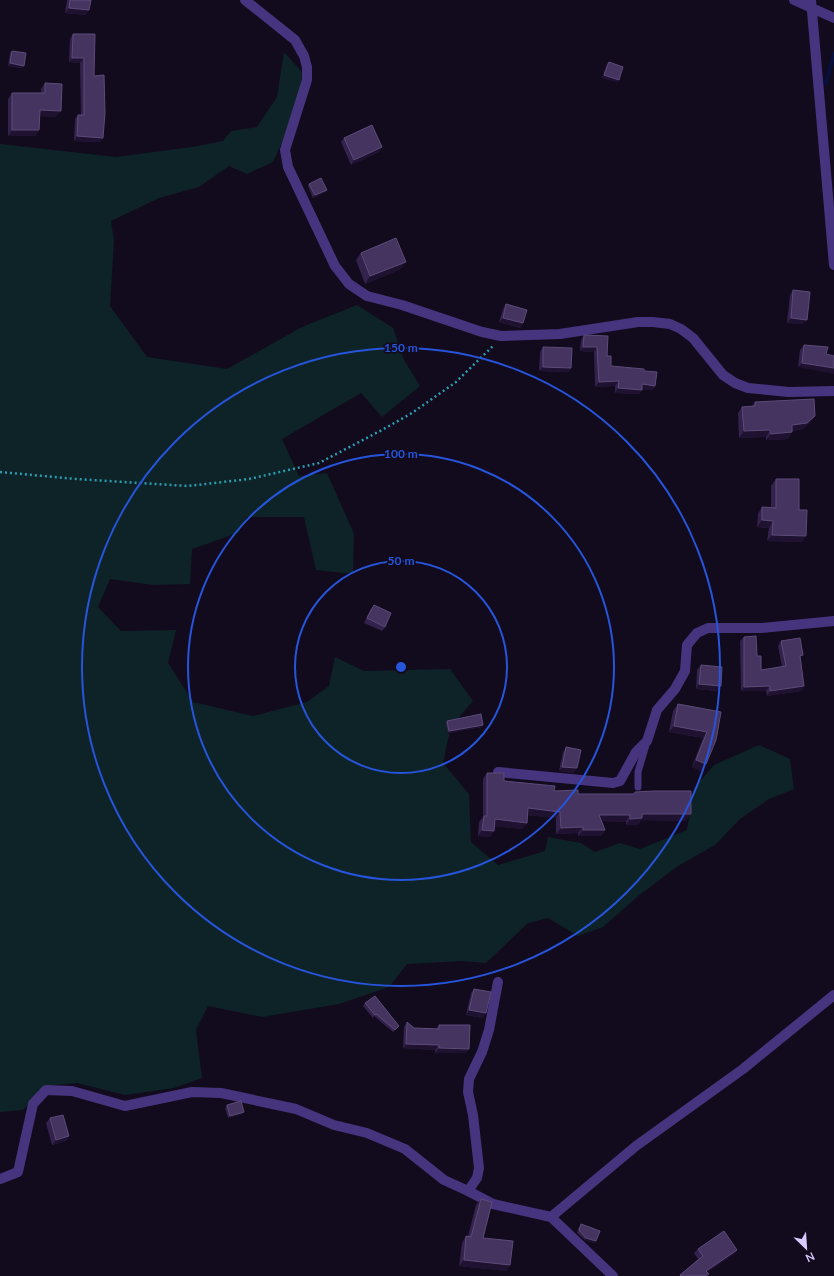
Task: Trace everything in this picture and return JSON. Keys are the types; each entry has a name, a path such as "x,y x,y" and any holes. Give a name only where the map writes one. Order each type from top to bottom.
{"street":[{"path":"245,0 295,40 304,56 307,67 307,80 286,150 288,167 335,266 350,284 367,296 402,305 482,332 501,336 560,334 638,322 670,324 681,329 692,338 723,375 735,383 748,388 788,392 834,391"},
{"path":"794,0 811,4 834,18"},
{"path":"811,4 834,265"},
{"path":"498,772 613,783 620,781 636,752 647,741 657,710 675,689 685,671 687,645 698,633 708,628 761,628 834,622"},
{"path":"468,1191 477,1178 479,1168 476,1134 468,1092 469,1079 482,1052 489,1030 498,982"},
{"path":"551,1217 636,1146 744,1070 834,994"},
{"path":"0,1179 18,1172 33,1104 46,1090 72,1091 125,1106 192,1092 221,1093 296,1109 334,1125 367,1133 405,1149 444,1180 493,1204 551,1217 613,1276"}],"lane":[{"path":"638,787 638,772 641,757 647,741"}],"path":[{"path":"0,472 76,479 188,486 249,480 319,463 412,413 456,382 489,351 501,336"}],"green space":[{"path":"284,52 302,72 300,104 273,162 247,174 229,166 199,187 159,198 111,221 114,241 110,306 147,357 227,369 302,327 357,305 393,328 404,360 420,386 382,417 361,393 282,439 299,476 327,473 354,534 353,574 316,570 304,517 247,517 238,533 192,549 190,584 153,585 110,579 98,607 121,631 176,630 168,663 193,702 253,716 307,702 329,686 335,657 364,671 450,669 473,701 451,726 443,763 469,794 471,842 498,865 545,851 548,837 581,843 595,852 620,843 640,849 687,830 694,788 714,765 759,745 790,759 794,789 769,799 740,819 715,845 678,866 637,897 603,927 578,936 548,918 528,923 486,963 462,961 407,964 389,987 339,1004 262,1017 208,1006 196,1030 202,1078 174,1088 125,1095 77,1083 44,1086 23,1110 0,1112 0,144 116,157 192,147 223,141 231,131 257,127 277,97"}],"building":[{"path":"70,0 91,0 89,10 69,8"},
{"path":"73,34 95,34 94,76 104,75 105,113 103,138 77,136 78,115 84,115 84,58 72,58"},
{"path":"12,51 26,53 24,66 10,63"},
{"path":"609,62 623,67 619,80 604,75"},
{"path":"45,83 62,84 61,111 40,110 39,130 12,130 12,93 45,93"},
{"path":"372,125 382,147 354,160 344,138"},
{"path":"321,178 327,190 315,195 309,184"},
{"path":"396,238 406,262 370,276 361,253"},
{"path":"793,290 810,292 807,320 791,318"},
{"path":"506,304 527,310 523,323 503,318"},
{"path":"584,335 608,336 607,356 611,356 611,366 644,369 644,371 657,372 655,386 642,384 642,390 618,388 619,381 599,382 597,347 583,347"},
{"path":"804,345 828,347 826,354 834,356 834,368 802,363"},
{"path":"543,347 572,348 571,368 543,367"},
{"path":"814,399 815,416 807,423 792,425 792,432 771,434 770,430 744,431 742,407 755,406 755,402"},
{"path":"776,479 799,479 799,510 807,510 806,536 772,535 773,521 762,520 762,507 776,508"},
{"path":"374,605 391,613 385,627 367,618"},
{"path":"756,636 757,656 761,656 761,670 786,666 781,641 800,638 803,655 800,656 804,686 770,691 770,686 744,687 744,637"},
{"path":"701,665 722,667 721,686 699,684"},
{"path":"678,704 721,712 716,740 706,764 696,760 707,732 674,726"},
{"path":"481,714 483,725 449,731 447,721"},
{"path":"566,747 581,750 577,768 562,767"},
{"path":"487,773 504,773 504,781 555,786 554,791 578,790 578,794 634,794 635,792 654,791 691,791 691,814 642,814 642,818 630,819 630,815 599,815 605,830 583,830 583,827 561,828 560,812 528,808 527,823 495,819 494,831 482,830 484,816 487,816"},
{"path":"474,989 491,992 486,1013 469,1010"},
{"path":"375,996 399,1026 395,1030 376,1014 375,1015 365,1003"},
{"path":"407,1022 414,1028 439,1029 439,1025 470,1025 469,1049 439,1048 439,1045 406,1044"},
{"path":"241,1101 244,1112 230,1116 227,1105"},
{"path":"63,1115 69,1136 56,1140 50,1118"},
{"path":"481,1199 492,1202 483,1238 513,1241 510,1265 464,1260 466,1236 471,1237"},
{"path":"581,1224 600,1231 596,1241 586,1238 579,1230"},
{"path":"724,1231 737,1250 706,1271 709,1274 706,1276 681,1276 680,1275 703,1256 698,1249"}],"waterway":[{"path":"826,83 834,54"}]}
